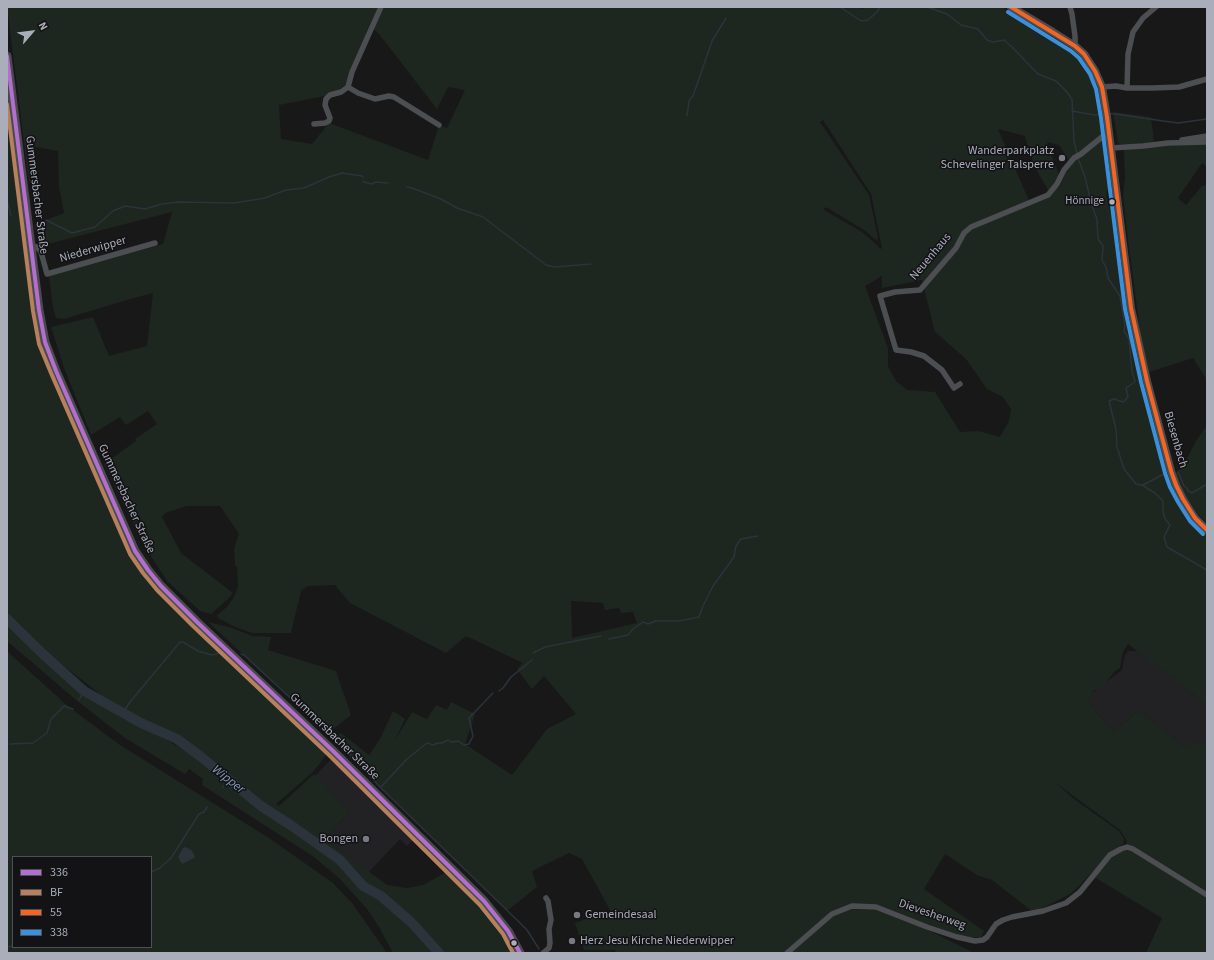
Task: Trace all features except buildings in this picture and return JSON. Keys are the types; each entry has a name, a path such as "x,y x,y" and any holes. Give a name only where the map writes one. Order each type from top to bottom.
{"main road":[{"name":"Biesenbach","path":"1010,7 1075,46 1084,54 1095,71 1102,87 1110,136 1131,308 1139,347 1170,471 1182,499 1195,518 1207,530"},
{"name":"Gummersbacher Straße","path":"7,56 42,326 51,358 135,551 161,586 197,622 334,751 484,901 508,931 520,953"}],"street":[{"path":"314,124 329,121 330,118 326,105 326,99 330,95 348,88 352,72 381,7"},
{"path":"1070,7 1075,36 1075,46"},
{"path":"1127,88 1128,54 1133,32 1142,18 1156,7"},
{"path":"1102,87 1116,86 1127,88 1152,88 1179,86 1207,79"},
{"path":"348,88 374,98 389,96 394,97 439,124"},
{"name":"Neuenhaus","path":"960,384 954,388 942,370 924,356 896,350 880,296 894,292 920,290 956,248 964,233 971,228 1048,195 1058,184 1064,170 1074,158 1082,154 1102,136 1110,136"},
{"path":"1111,148 1168,143 1207,136"},
{"path":"1168,143 1207,142"},
{"name":"Niederwipper","path":"31,245 37,247 42,252 47,274 156,243"},
{"name":"Dievesherweg","path":"787,953 832,914 852,906 876,907 926,927 957,937 974,941 983,940 987,937 996,924 1006,918 1043,911 1066,903 1080,892 1110,855 1127,847 1133,849 1207,895"},
{"path":"543,953 549,948 550,943 549,929 551,920 548,901 546,898"}],"shaded area":[{"path":"7,7 379,7 346,85 330,95 279,105 281,139 312,144 329,123 428,160 439,125 447,128 465,90 448,87 437,109 372,27 381,7 859,7 863,9 865,7 1002,7 1052,35 1078,55 1091,74 1098,89 1102,109 1110,181 1106,195 1110,211 1116,222 1129,325 1143,383 1168,472 1178,500 1192,520 1207,534 1207,705 1128,644 1123,652 1120,668 1114,672 1104,686 1093,691 1089,703 1114,732 1139,710 1185,747 1202,742 1207,747 1207,893 1127,847 1127,841 1120,830 1055,782 1074,799 1119,831 1124,839 1123,844 1109,854 1070,894 1033,912 992,880 977,875 945,854 924,889 984,931 981,937 963,937 877,906 852,904 832,912 785,953 616,953 615,950 584,950 575,923 597,915 611,919 610,910 582,859 569,853 532,871 537,887 507,911 381,789 334,740 341,733 369,755 380,739 393,711 405,719 395,740 412,712 427,719 436,705 447,710 451,702 475,714 465,744 512,775 547,729 576,714 544,676 532,689 517,669 523,663 466,636 446,653 350,603 335,585 308,586 301,591 291,633 253,633 235,627 218,618 217,615 227,607 234,597 238,587 234,548 239,534 220,506 187,506 165,513 162,517 181,553 233,593 211,614 200,611 167,581 143,544 104,464 136,441 135,439 157,424 148,411 126,425 120,417 91,435 64,368 51,327 93,317 109,356 147,346 153,293 64,319 56,318 53,308 49,276 163,244 172,212 40,246 34,225 64,213 59,187 58,151 31,146 35,183 29,182","holes":["823,120 871,194 882,248 880,249 862,232 824,210 826,207 864,230 876,240 878,238 869,195 820,122","998,129 1025,136 1034,166 1048,190 1056,184 1059,175 1047,142 1059,145 1072,165 1066,173 1060,186 1030,203","882,276 882,288 922,280 935,332 966,359 987,389 1003,397 1011,409 1009,421 1000,437 979,431 960,432 935,392 907,390 896,381 888,366 888,348 865,286","571,601 603,603 605,610 619,608 621,613 633,612 637,623 572,638"]},
{"path":"7,91 38,328 49,363 132,551 281,708 328,753 313,772 276,804 279,806 314,774 350,811 325,839 387,885 407,888 423,885 448,871 483,905 512,953 393,953 367,909 339,878 314,857 202,785 203,779 189,769 185,774 125,738 76,700 7,641 7,622 45,656 90,689 110,709 221,770 193,747 161,729 113,706 94,689 40,648 7,618"},
{"path":"1113,112 1151,117 1154,142 1128,146 1118,143"},
{"path":"1175,145 1207,145 1207,167 1202,163 1178,198 1186,205 1202,186 1207,185 1207,380 1193,358 1149,372 1142,345 1123,196 1125,178 1124,149"},
{"path":"1207,425 1207,523 1198,514 1185,496 1175,473 1183,466 1196,441"},
{"path":"208,622 232,628 252,636 271,637 268,650 336,671 351,715 328,733"},
{"path":"7,651 69,707 120,745 269,838 333,883 352,903 387,953 7,953"},
{"path":"1128,651 1138,651 1207,705 1207,747 1202,742 1185,747 1139,710 1114,732 1089,703 1092,693 1122,670 1125,655"},
{"path":"331,759 414,839 407,846 400,839 369,872 325,839 350,811 315,776"},
{"path":"185,847 191,850 195,856 182,864 178,857"},
{"path":"1120,851 1132,851 1207,897 1207,953 1146,953 1162,918 1094,877 1111,856"},
{"path":"852,909 876,910 926,929 974,953 790,953 833,916"}],"waterway":[{"name":"Hönnige","path":"840,7 861,21 868,20 880,7"},
{"name":"Hönnige","path":"927,7 947,14 961,25 978,29 987,40 993,42 1004,40 1038,74 1056,81 1072,99 1074,141 1077,154"},
{"path":"687,116 689,101 693,96 712,41 726,18"},
{"path":"1072,111 1095,115 1104,114"},
{"path":"1110,114 1178,123 1207,119"},
{"name":"Hönnige","path":"1078,158 1097,219 1098,239 1103,246 1102,260 1106,267 1108,278 1120,296 1125,326 1124,331 1129,339 1132,371 1135,382 1126,388 1128,397 1123,402 1114,399 1109,401 1116,429 1117,447 1124,469 1136,484 1142,485 1155,493 1163,501 1165,519 1170,525 1164,537 1167,547 1207,570"},
{"path":"46,220 72,233 95,227 113,211 125,206 145,209 162,204 179,202 234,203 265,198 286,190 304,188 342,173 363,177"},
{"path":"363,181 371,184 376,182 388,183"},
{"path":"407,187 441,199 457,208 483,217 546,265 555,267 591,264"},
{"path":"7,200 11,216"},
{"path":"1178,472 1184,486 1192,493 1207,484"},
{"path":"1143,485 1164,474"},
{"path":"609,639 628,635 633,629 643,622 648,624 656,621 679,621 699,617 713,586 734,557 736,546 741,539 758,536"},
{"name":"Wipper","path":"7,619 84,691 141,723 177,739 261,806 340,860 363,886 381,896 412,923 439,953"},
{"path":"533,653 545,647 601,636"},
{"path":"123,713 130,702 180,642 183,642 198,651 212,655 220,653 232,663"},
{"path":"241,654 244,655 343,747 381,788 527,930 539,949"},
{"path":"499,691 511,677 532,660"},
{"path":"79,700 84,691"},
{"path":"381,787 407,759 427,743 433,745 448,740 451,742 458,741 464,745 469,744 473,736 469,718 493,693"},
{"path":"10,744 33,743 47,733 51,719 64,706 73,709"},
{"path":"223,787 229,780"},
{"path":"152,872 160,868 171,858 199,814 204,812 207,807"},
{"path":"7,947 12,946"}],"transit line":[{"name":"55","path":"1011,7 1075,46 1084,54 1095,71 1102,87 1131,308 1147,381 1176,485 1195,518 1207,530"},
{"name":"338","path":"1008,12 1071,51 1079,58 1090,74 1096,89 1125,309 1141,382 1170,487 1190,521 1203,534"},
{"name":"336","path":"7,56 39,310 45,342 56,371 135,551 161,586 333,751 484,901 508,931 520,953"},
{"name":"BF","path":"7,104 33,311 39,344 130,554 157,590 329,755 480,905 503,934 513,953"}],"place":[{"name":"Wanderparkplatz Schevelinger Talsperre","path":"1062,158"},
{"name":"Hönnige","path":"1112,202"},
{"name":"Bongen","path":"366,839"},
{"name":"Gemeindesaal","path":"577,915"},
{"name":"Herz Jesu Kirche Niederwipper","path":"572,941"}]}
